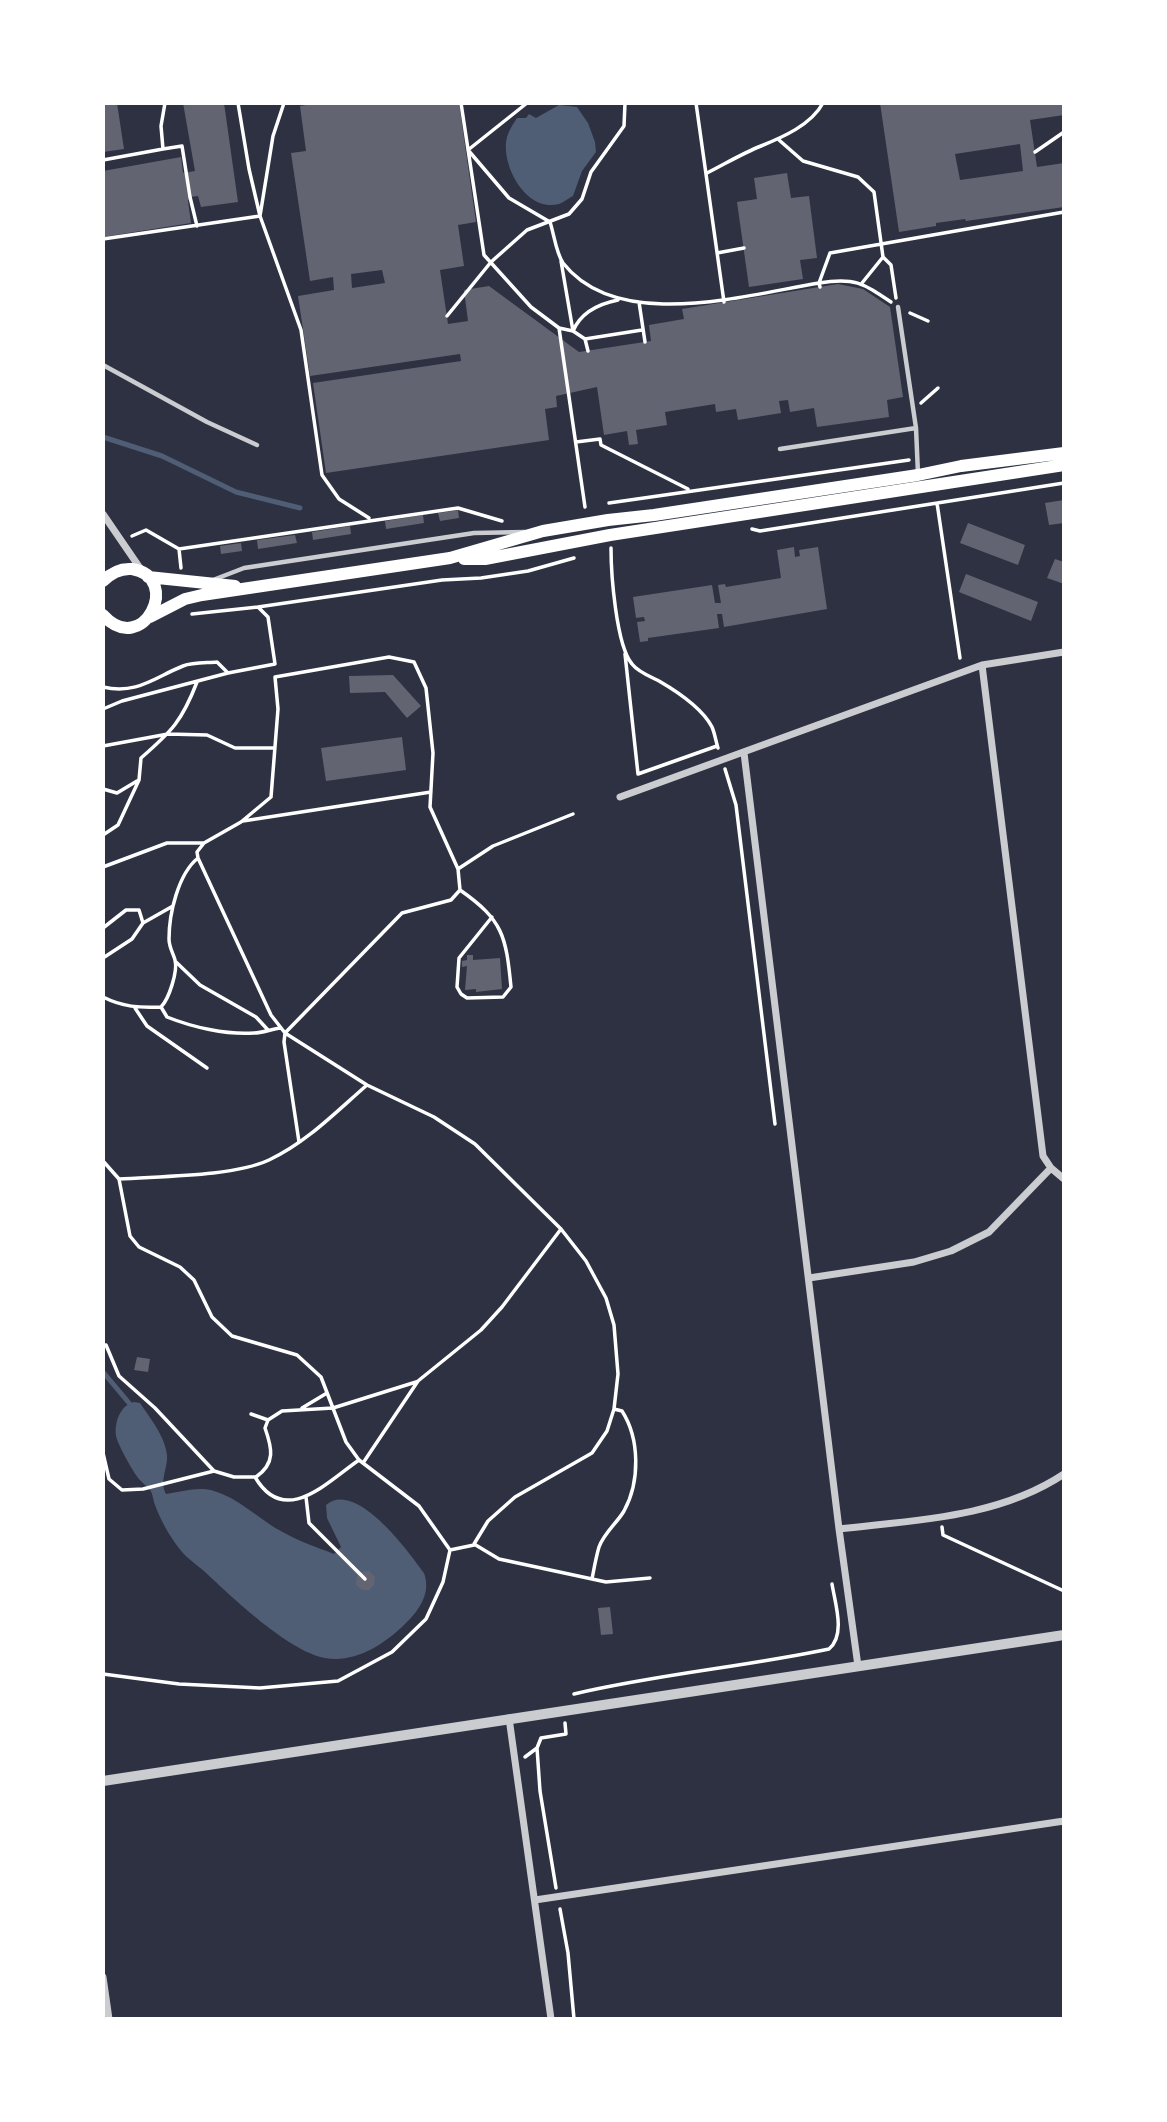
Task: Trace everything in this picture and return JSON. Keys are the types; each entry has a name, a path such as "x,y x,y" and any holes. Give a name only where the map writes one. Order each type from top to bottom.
{"main road":[{"path":"103,615 108,624 129,627 144,622 186,599 450,558 543,531 918,475 961,466 1064,453"},
{"path":"450,558 485,559 610,535 1064,465"},
{"path":"103,581 121,569 136,570 145,575 257,589"},
{"path":"145,575 156,589 157,597 150,617"}],"street":[{"path":"103,514 145,575"},
{"path":"620,797 982,665 1064,652"},
{"path":"982,665 1043,1156 1051,1168 1064,1179"},
{"path":"744,753 858,1666"},
{"path":"808,1278 914,1262 951,1251 989,1232 1051,1168"},
{"path":"839,1529 974,1512 1047,1486 1064,1474"},
{"path":"103,1781 1064,1635"},
{"path":"509,1718 551,2019"},
{"path":"535,1900 1064,1821"},
{"path":"103,1977 109,2019"}],"lane":[{"path":"898,307 916,428 918,475"},
{"path":"103,365 207,422 257,445"},
{"path":"779,449 916,428"},
{"path":"206,583 244,568 474,533 543,531"}],"path":[{"path":"163,149 161,126 164,103"},
{"path":"238,103 260,216 301,330 322,475 339,499 371,520"},
{"path":"260,216 273,136 284,103"},
{"path":"461,103 484,255 531,307 559,328 573,331 585,339 588,351"},
{"path":"468,150 527,103"},
{"path":"447,316 491,262 527,230 569,214 582,199 591,172 624,126 625,103"},
{"path":"696,103 724,300"},
{"path":"707,174 762,145 779,140 818,112 823,103"},
{"path":"1035,152 1064,132"},
{"path":"779,140 803,161 858,177 874,192 883,257 891,265 898,307"},
{"path":"103,160 182,146 197,226"},
{"path":"468,150 509,198 550,222 561,261 573,331"},
{"path":"820,285 830,253 1064,212"},
{"path":"103,239 260,216"},
{"path":"717,253 744,248"},
{"path":"561,261 583,284 620,299 673,306 820,285 836,280 862,283 883,257"},
{"path":"573,331 579,318 603,303 620,299"},
{"path":"639,302 645,342"},
{"path":"559,328 585,507"},
{"path":"585,339 642,330"},
{"path":"912,404 922,403 938,388"},
{"path":"576,442 600,439 601,445 690,490"},
{"path":"606,504 916,459"},
{"path":"748,528 760,531 1064,482"},
{"path":"937,503 960,658"},
{"path":"575,510 595,505"},
{"path":"128,538 146,530 179,549 458,508 506,522"},
{"path":"602,546 611,545 613,582 624,647 638,774 717,746 712,727 706,719 681,694 632,665 624,647"},
{"path":"179,549 183,580"},
{"path":"186,599 187,610 191,614 258,607 442,580 481,578 560,563 584,553"},
{"path":"258,607 268,617 275,664 278,709 271,797 241,822 204,843 197,852 271,1015 285,1033 367,1085 434,1117 475,1144 561,1229 586,1261 606,1298 614,1325 618,1374 614,1409 607,1431 592,1452 514,1497 488,1521 474,1544 450,1550"},
{"path":"275,677 389,657 414,662 426,688 433,753 430,807 458,869 460,890 451,900 402,913 285,1033 284,1042 299,1143"},
{"path":"103,687 128,689 162,678 185,665 217,662 228,673"},
{"path":"103,709 122,701 228,673 275,664"},
{"path":"103,835 118,825 138,780 141,758 168,734 186,711 197,682"},
{"path":"103,746 168,734 207,735 235,748 275,748"},
{"path":"103,789 117,793 138,780"},
{"path":"730,781 736,805 775,1124"},
{"path":"241,822 431,792"},
{"path":"458,869 493,846 573,814"},
{"path":"103,867 167,843 204,843"},
{"path":"161,1007 170,994 176,962 169,940 173,906 188,866 198,858"},
{"path":"460,890 483,906 492,917 502,933 508,952 511,987 503,997 467,998 457,987 458,958 492,917"},
{"path":"103,958 132,939 144,923 173,906"},
{"path":"103,928 126,910 139,910 144,923"},
{"path":"176,962 200,985 256,1017 268,1030"},
{"path":"103,997 135,1008 161,1007"},
{"path":"161,1007 167,1017 179,1022 238,1033 257,1034 281,1028"},
{"path":"135,1008 147,1026 207,1068"},
{"path":"119,1179 232,1171 268,1161 299,1143 367,1085"},
{"path":"103,1161 119,1179 130,1236 139,1247 180,1267 194,1280 212,1317 232,1336 297,1355 321,1377 346,1442 361,1461 419,1507 450,1550 443,1582 426,1619 392,1652 338,1681 260,1688 179,1684 103,1674"},
{"path":"256,1477 263,1490 278,1500 292,1501 306,1497 361,1461 418,1381 481,1330 502,1307 561,1229"},
{"path":"105,1345 119,1376 155,1408 214,1471"},
{"path":"103,1453 109,1479 122,1490 143,1489 214,1471 234,1477 256,1477 271,1460 272,1448 265,1429 268,1420 282,1411 333,1408 418,1381"},
{"path":"300,1409 327,1393"},
{"path":"592,1579 600,1545 630,1497 636,1465 634,1441 625,1416 622,1411 614,1409"},
{"path":"251,1414 268,1420"},
{"path":"306,1497 309,1523 316,1533 365,1579"},
{"path":"941,1516 943,1535 1064,1591"},
{"path":"474,1544 499,1559 606,1582 650,1578"},
{"path":"571,1695 642,1679 829,1650 835,1645 838,1634 832,1581"},
{"path":"537,1748 541,1738 566,1734"}],"water":[{"path":"559,105 577,107 588,123 596,152 582,171 573,196 559,204 547,205 526,194 518,184 508,160 507,137 517,118 526,118 529,114 536,118"},
{"path":"134,1402 140,1403 163,1441 167,1455 163,1484 166,1494 196,1489 223,1494 286,1534 334,1554 341,1547 327,1518 326,1505 338,1500 352,1502 381,1521 424,1573 425,1596 418,1610 385,1641 367,1652 347,1658 325,1658 310,1653 278,1635 187,1557 171,1537 159,1516 151,1492 133,1471 116,1436 119,1415 125,1407"}],"building":[{"path":"103,103 117,103 124,149 103,152"},
{"path":"183,103 224,103 238,202 201,207 198,196 190,197 188,201 191,223 103,237 103,171 181,157 183,173 195,171"},
{"path":"319,103 459,103 476,222 458,225 464,266 440,270 448,324 468,321 464,290 489,286 579,352 651,341 649,325 684,319 682,309 838,284 863,289 890,307 903,397 887,400 889,417 817,427 814,408 790,412 788,400 779,401 781,413 738,420 736,409 716,412 715,404 665,412 667,425 636,430 638,444 629,445 627,431 604,435 597,387 556,396 557,407 545,409 549,440 326,473 313,383 461,361 460,354 310,376 298,296 334,290 333,277 310,281 291,153 306,151 300,106","holes":["382,270 385,283 352,288 351,274"]},
{"path":"880,103 1063,103 1064,115 1030,120 1037,167 1064,163 1064,207 936,223 936,226 899,232","holes":["1020,144 1023,171 960,180 955,154"]},
{"path":"787,173 791,198 809,196 817,258 800,260 803,279 749,287 737,202 757,199 754,178"},
{"path":"1064,500 1064,523 1049,525 1045,503"},
{"path":"458,510 459,518 440,521 438,513"},
{"path":"423,515 424,523 386,529 385,521"},
{"path":"968,523 1025,545 1018,565 960,543"},
{"path":"350,526 351,534 313,540 312,532"},
{"path":"295,535 297,543 258,549 257,540"},
{"path":"241,543 242,551 221,554 220,546"},
{"path":"794,547 795,557 800,556 799,550 818,547 827,609 724,627 722,614 717,614 719,628 648,638 648,641 640,642 637,622 645,621 644,617 636,618 633,597 712,585 715,603 721,603 718,585 725,584 726,587 781,578 777,550"},
{"path":"1055,559 1064,562 1064,584 1047,578"},
{"path":"966,574 1038,602 1031,621 959,592"},
{"path":"393,675 421,706 407,718 385,692 350,693 349,676"},
{"path":"402,737 406,770 326,781 321,748"},
{"path":"467,955 473,955 473,960 500,958 502,989 476,992 476,989 465,990 467,966 462,967 462,961 467,960"},
{"path":"137,1357 150,1359 148,1372 134,1370"},
{"path":"339,1550 360,1572 369,1571 375,1577 374,1585 369,1590 362,1590 356,1585 357,1575 336,1553"},
{"path":"610,1607 613,1634 601,1635 598,1608"}],"waterway":[{"path":"103,437 162,456 236,492 300,508"},
{"path":"103,1372 129,1403"}]}
